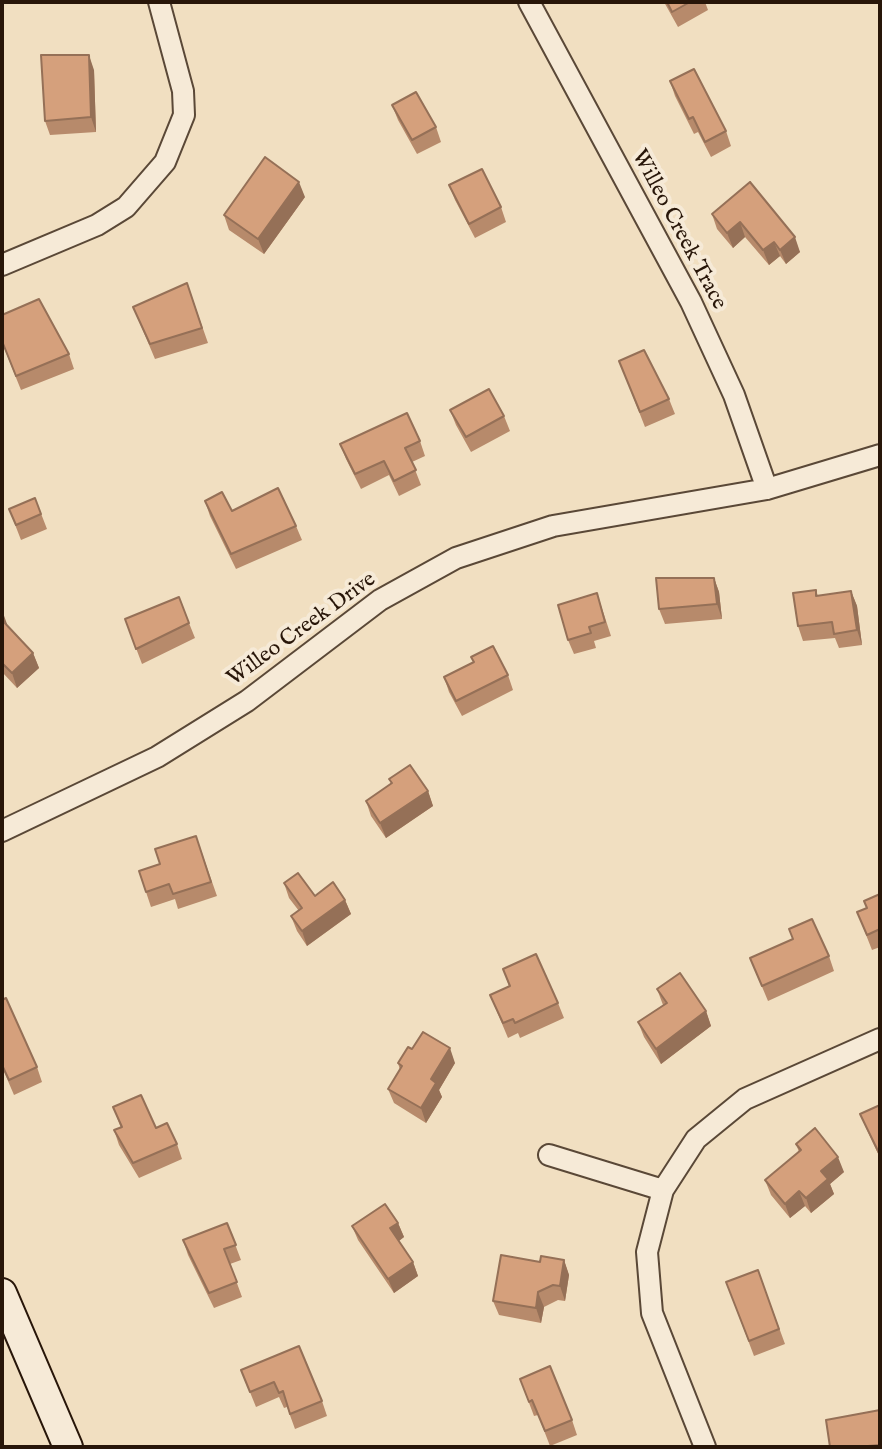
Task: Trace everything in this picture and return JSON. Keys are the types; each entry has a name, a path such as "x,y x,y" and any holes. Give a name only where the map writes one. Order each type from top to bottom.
{"street":[{"path":"2,265 97,225 126,207 165,162 184,115 183,91 159,2"},
{"name":"Willeo Creek Trace","path":"529,2 691,302 734,395 767,489"},
{"name":"Willeo Creek Drive","path":"2,831 157,757 247,701 380,600 456,558 553,526 767,489 880,455"},
{"path":"705,1447 652,1313 647,1252 663,1190 696,1139 745,1099 880,1039"},
{"path":"549,1155 663,1190"},
{"path":"2,1293 68,1447"}],"building":[{"path":"667,2 690,2 672,12"},
{"path":"41,55 89,55 91,117 45,121"},
{"path":"694,69 726,131 705,142 693,117 689,119 670,81"},
{"path":"416,92 436,127 412,140 392,105"},
{"path":"265,157 299,182 258,239 224,215"},
{"path":"482,169 501,207 469,224 449,185"},
{"path":"750,182 795,237 780,250 774,242 763,250 740,222 727,233 712,214"},
{"path":"187,283 202,328 150,344 133,307"},
{"path":"39,299 69,354 16,376 2,341 2,315"},
{"path":"644,350 669,399 640,412 619,361"},
{"path":"489,389 504,416 466,437 450,410"},
{"path":"407,413 420,441 405,448 416,470 394,481 384,461 355,474 340,444"},
{"path":"278,488 296,526 231,554 205,501 222,492 232,511"},
{"path":"35,498 41,514 16,525 9,509"},
{"path":"656,578 714,578 717,604 659,609"},
{"path":"816,590 816,596 851,591 857,630 834,634 832,622 798,626 793,593"},
{"path":"597,593 605,622 589,627 591,633 568,640 558,605"},
{"path":"179,597 189,623 136,649 125,619"},
{"path":"2,620 33,653 12,673 2,663"},
{"path":"493,646 508,675 456,701 444,677 474,662 471,657"},
{"path":"410,765 428,791 380,823 366,801 392,783 389,779"},
{"path":"196,836 211,882 173,894 169,884 146,892 139,871 160,864 155,849"},
{"path":"298,873 315,896 333,882 345,900 302,931 291,916 302,908 284,883"},
{"path":"880,894 880,929 867,935 857,912 867,908 864,901"},
{"path":"812,919 829,956 762,986 750,958 793,939 789,929"},
{"path":"536,954 558,1003 515,1023 513,1019 503,1023 490,995 510,986 503,969"},
{"path":"680,973 706,1011 656,1049 638,1022 667,1003 657,989"},
{"path":"6,998 37,1067 9,1080 2,1065 2,1000"},
{"path":"423,1032 450,1048 431,1079 436,1083 421,1108 388,1089 402,1066 398,1063"},
{"path":"141,1095 156,1128 167,1123 177,1144 133,1163 114,1130 122,1127 113,1107"},
{"path":"880,1105 880,1152 879,1153 860,1114"},
{"path":"815,1128 838,1157 821,1171 828,1179 806,1198 799,1191 785,1204 765,1180 801,1150 796,1144"},
{"path":"385,1204 398,1223 390,1228 413,1262 388,1279 352,1226"},
{"path":"227,1223 236,1245 224,1249 237,1282 209,1293 183,1240"},
{"path":"501,1255 540,1262 541,1256 564,1260 560,1286 553,1285 538,1292 536,1308 493,1301"},
{"path":"758,1270 779,1329 749,1341 726,1282"},
{"path":"299,1346 322,1401 290,1414 283,1391 279,1393 274,1382 250,1392 241,1370"},
{"path":"550,1366 572,1420 545,1431 520,1379"},
{"path":"880,1410 880,1445 830,1447 826,1420"}]}
